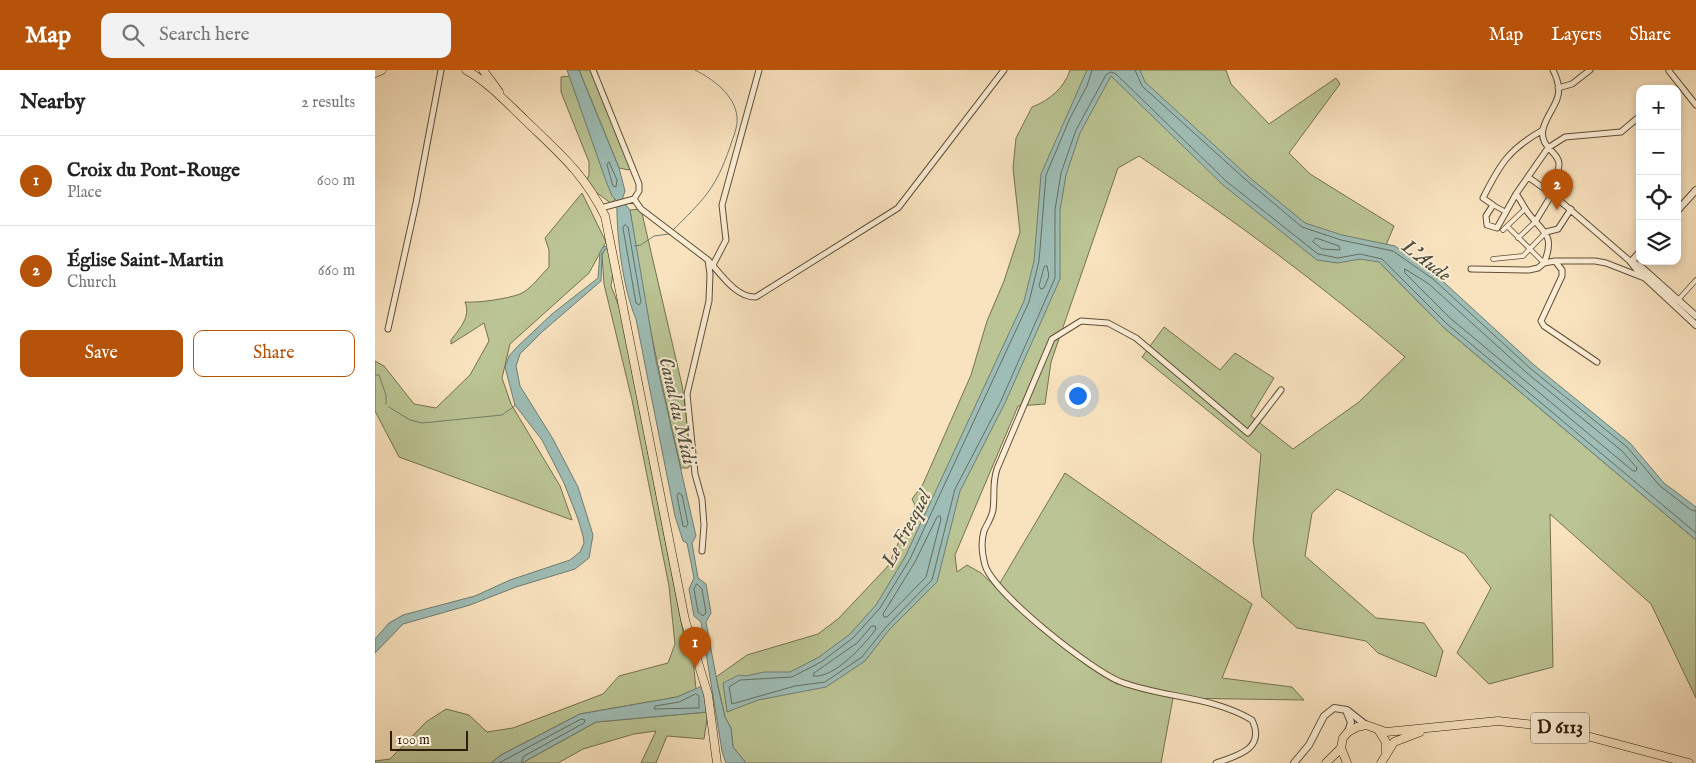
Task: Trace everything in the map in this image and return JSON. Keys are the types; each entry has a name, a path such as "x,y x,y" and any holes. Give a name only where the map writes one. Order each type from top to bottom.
{"main road":[{"path":"375,73 382,70"},
{"path":"466,70 506,102 560,151 590,189 601,208 611,238 685,620 705,684 717,763"},
{"path":"483,70 506,102"},
{"name":"D 6113","path":"1379,731 1427,730 1498,721 1553,727 1689,763"},
{"path":"1347,763 1341,748 1343,738 1348,732 1357,727 1366,726 1379,731 1386,742 1387,752 1381,763"},
{"name":"D 6113","path":"1387,752 1394,742 1427,730"},
{"path":"1326,763 1341,748"}],"street":[{"path":"388,329 416,203 441,70"},
{"path":"593,70 639,184 639,191 634,199"},
{"path":"702,551 705,525 703,498 695,474 687,394 709,302 710,263 725,240 722,205 759,70"},
{"path":"634,199 641,209 710,263 737,292 748,298 756,297 898,208 1004,70"},
{"path":"1518,238 1535,222 1552,194 1559,164 1557,157 1548,148 1544,140 1543,130 1554,109 1558,88 1553,70"},
{"path":"1558,88 1572,84 1590,70"},
{"path":"1669,71 1676,85"},
{"path":"1681,91 1696,106"},
{"path":"1500,229 1516,194 1548,148 1565,137 1622,131 1636,119"},
{"path":"1511,221 1506,213 1483,198 1501,164 1532,136 1543,130"},
{"path":"1528,177 1571,209 1649,278 1696,325"},
{"path":"1681,206 1696,190"},
{"path":"1516,194 1535,222 1546,232 1549,240 1544,263"},
{"path":"601,208 634,199"},
{"path":"1493,205 1485,221 1487,225 1500,229 1507,226 1525,209"},
{"path":"1493,260 1523,256 1546,232 1558,229 1571,209"},
{"path":"1507,226 1544,263"},
{"path":"1631,262 1636,256"},
{"path":"1504,258 1506,270"},
{"path":"1555,261 1562,270 1562,276 1541,321 1544,326 1597,362"},
{"path":"1471,269 1529,270 1538,268 1544,263 1555,261 1606,263 1649,278 1696,316"},
{"path":"1678,300 1696,280"},
{"path":"1216,763 1237,756 1252,746 1256,736 1256,728 1252,720 1211,703 1122,683 1089,665 1003,591 989,575 982,545 984,532 993,511 993,480 1052,339 1081,321 1108,323 1136,338 1248,433 1281,390"},
{"path":"1294,763 1309,746 1324,716 1334,708 1347,710 1366,726"},
{"path":"1340,708 1351,718 1348,732"}],"green space":[{"path":"579,70 593,70 631,164 629,170 619,168"},
{"path":"1070,70 1226,70 1231,84 1269,124 1336,78 1340,84 1289,153 1310,174 1394,226 1379,262 1442,326 1696,540 1696,698 1651,604 1550,514 1553,667 1489,684 1457,653 1491,588 1465,554 1337,489 1312,513 1305,556 1376,618 1424,623 1443,651 1436,677 1378,653 1366,641 1297,628 1262,597 1253,540 1261,454 1142,357 1164,327 1220,370 1235,353 1274,378 1251,416 1293,449 1359,402 1405,357 1275,253 1139,156 1118,168 1051,362 1045,404 1018,406 955,555 957,572 967,565 981,573 997,588 1065,473 1252,604 1222,678 1292,687 1304,700 1173,698 1161,763 746,763 733,747 731,728 725,717 716,677 747,655 818,634 838,619 888,566 915,505 912,499 923,484 971,375 987,321 1004,281 1020,232 1013,168 1016,138 1032,107 1056,93"},
{"path":"570,76 615,199 612,204 585,184 589,175 589,162 561,92 561,77"},
{"path":"582,193 606,242 589,273 510,344 502,378 511,404 560,486 572,520 399,457 375,411 375,361 384,366 414,404 436,408 470,375 489,341 484,323 451,344 451,340 466,317 465,302 507,298 524,292 531,286 549,267 549,250 545,238"},
{"path":"641,209 682,385 693,462 688,468 681,468 659,372 640,275 630,210"},
{"path":"605,249 609,249 613,272 611,286 620,309 687,652 693,659 696,689 677,697 580,714 501,755 491,763 375,763 375,761 390,759 426,722 446,709 469,715 487,732 513,728 603,694 619,676 668,663 675,644 669,586 632,400 604,284 602,255"},
{"path":"708,712 704,739 667,736 656,763 641,763 656,731 634,734 583,749 558,763 522,763 596,722"}],"water":[{"path":"567,70 579,70 619,168 625,191 622,200 630,210 656,361 696,536 692,543 698,578 706,584 711,613 706,622 718,687 725,717 731,728 733,747 746,763 726,763 722,751 701,622 694,616 689,589 694,578 687,543 683,541 675,516 636,319 627,293 619,245 617,201 612,196 606,181"},
{"path":"1087,70 1140,70 1145,82 1249,177 1305,223 1342,235 1395,246 1436,275 1534,365 1630,443 1664,483 1696,507 1696,540 1442,326 1379,262 1360,259 1338,263 1317,260 1223,185 1111,76 1080,133 1066,175 1060,210 1060,279 1005,403 960,491 937,582 889,630 865,661 826,687 758,700 727,712 723,683 739,675 746,676 764,672 790,672 819,657 850,634 876,605 905,557 1024,301 1034,261 1041,174"},
{"path":"608,246 609,249 605,249 602,253 601,281 542,332 520,354 516,366 520,386 553,439 578,487 593,535 589,558 575,569 516,587 470,605 403,624 375,653 375,639 389,623 403,615 475,596 510,580 570,560 580,552 584,543 583,536 564,483 542,440 515,405 505,367 509,356 517,347 552,314 598,278 600,252 603,247"},
{"path":"702,686 708,712 596,722 522,763 491,763 501,755 580,714 677,697"}],"waterway":[{"path":"672,231 700,202 713,184 725,162 737,124 735,109 728,95 716,83 695,70"},
{"path":"634,246 641,245 654,236 669,234"},
{"path":"375,375 379,375 386,395 386,404"},
{"path":"389,407 410,420 422,423 502,415 516,405"}],"place":[{"name":"Église Saint-Martin","path":"1557,210"},
{"name":"Croix du Pont-Rouge","path":"695,668"}],"water label":[{"name":"L'Aude","path":"1426,261"},
{"name":"Canal du Midi","path":"677,411"},
{"name":"Le Fresquel","path":"907,529"}]}
